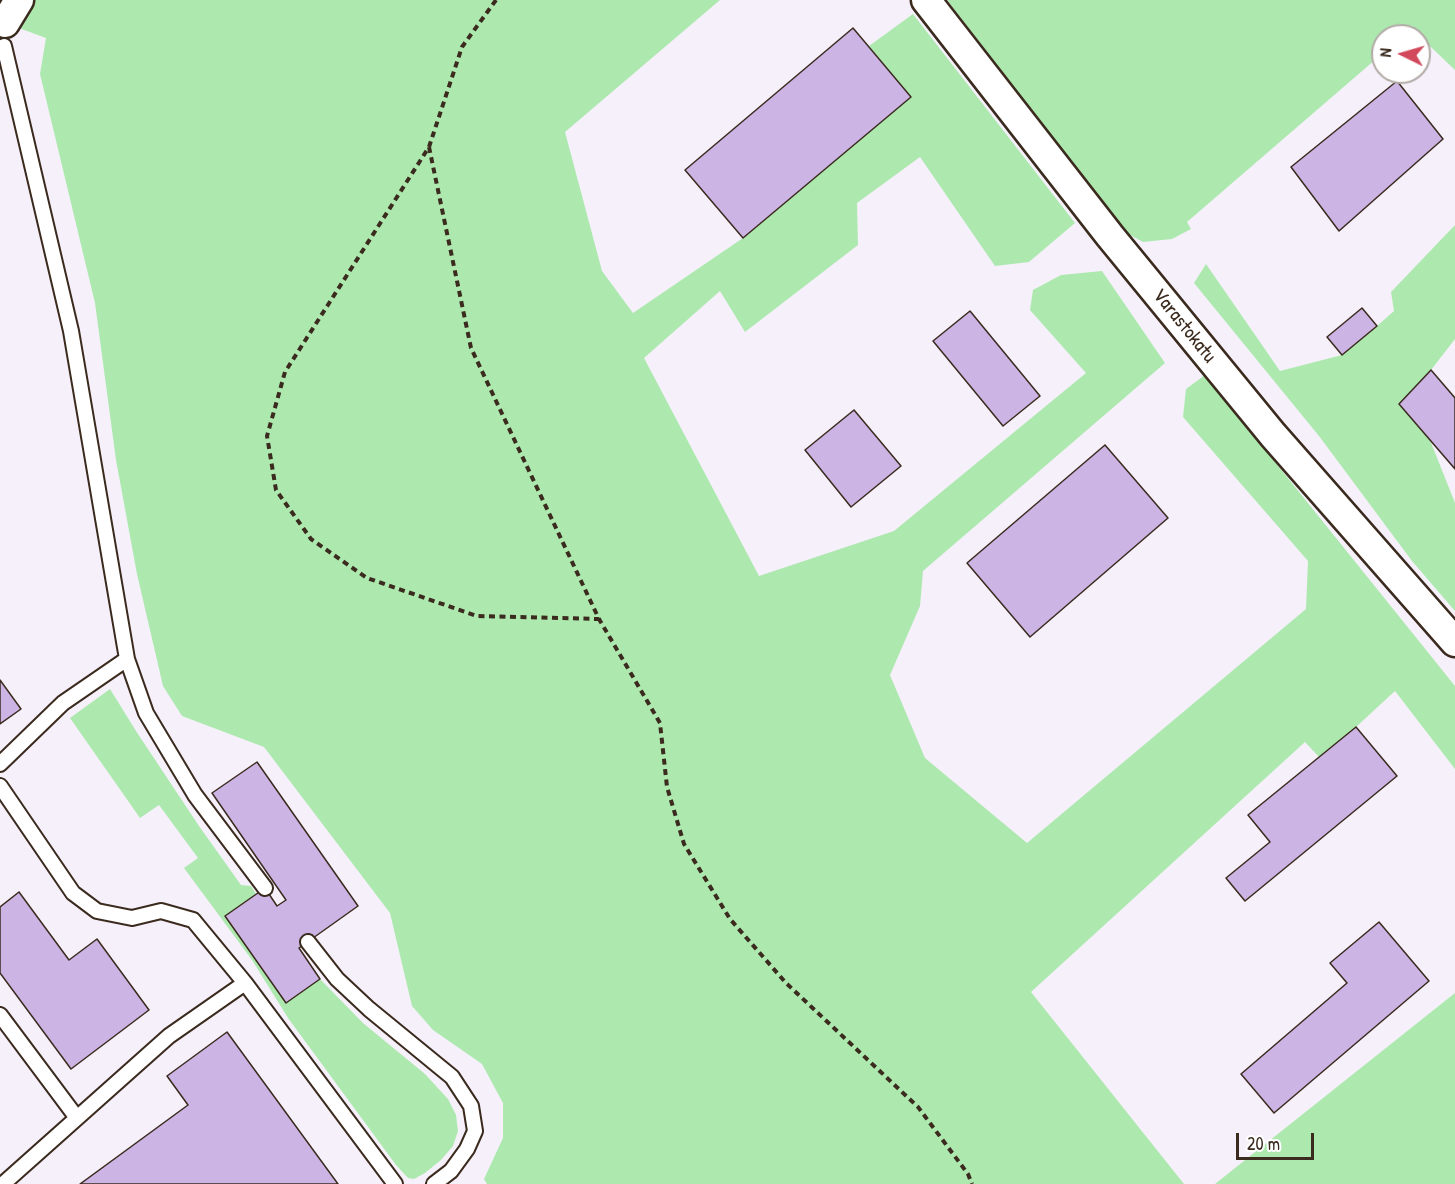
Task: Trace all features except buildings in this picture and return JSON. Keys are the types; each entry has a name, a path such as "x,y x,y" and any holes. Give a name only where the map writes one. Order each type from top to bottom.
{"street":[{"name":"Varastokatu","path":"926,0 1110,236 1266,426 1455,642"}],"lane":[{"path":"9,23 71,331 127,659 146,713 195,795 265,888"},
{"path":"0,764 63,703 127,659"},
{"path":"0,786 73,893 97,911 132,918 161,912 193,920 245,983 395,1184"},
{"path":"308,942 337,979 369,1009 452,1077 471,1106 475,1131 467,1149 451,1171 434,1184"},
{"path":"3,1184 169,1036 245,983"},
{"path":"0,1016 77,1118"}],"path":[{"path":"496,0 462,47 429,147 285,372 267,436 276,490 311,539 367,578 477,616 599,619"},
{"path":"429,147 471,348 599,619 660,723 668,787 684,844 730,919 786,983 918,1107 968,1174 972,1184"}],"green space":[{"path":"0,0 720,0 565,132 602,271 633,313 743,238 911,97 869,46 913,14 1075,223 1029,262 995,266 920,157 857,203 858,245 745,332 720,291 644,358 759,576 894,531 1086,373 1030,310 1033,290 1061,275 1102,271 1165,363 923,571 920,606 890,675 925,758 1027,843 1306,609 1308,561 1183,417 1186,389 1205,375 1455,686 1455,769 1395,691 1319,757 1305,742 1031,992 1184,1184 487,1184 484,1179 503,1138 503,1103 482,1064 433,1030 412,1006 390,913 264,747 182,716 163,686 137,574 116,460 95,303 40,74 46,38 0,21"},
{"path":"947,0 1455,0 1455,70 1431,47 1431,24 1371,24 1371,63 1187,222 1191,229 1172,239 1143,242 1123,231"},
{"path":"1455,225 1455,339 1431,370 1399,404 1430,440 1455,503 1455,611 1412,561 1319,436 1194,283 1206,264 1280,371 1342,355 1377,326 1394,311 1391,292"},
{"path":"110,689 199,826 241,885 251,886 256,894 226,916 286,1002 320,979 363,1023 425,1074 448,1099 456,1115 458,1131 453,1146 425,1173 414,1179 408,1178 396,1165 288,1018 252,960 184,868 198,858 159,805 140,818 70,718"},
{"path":"1455,993 1455,1184 1215,1184"}]}
